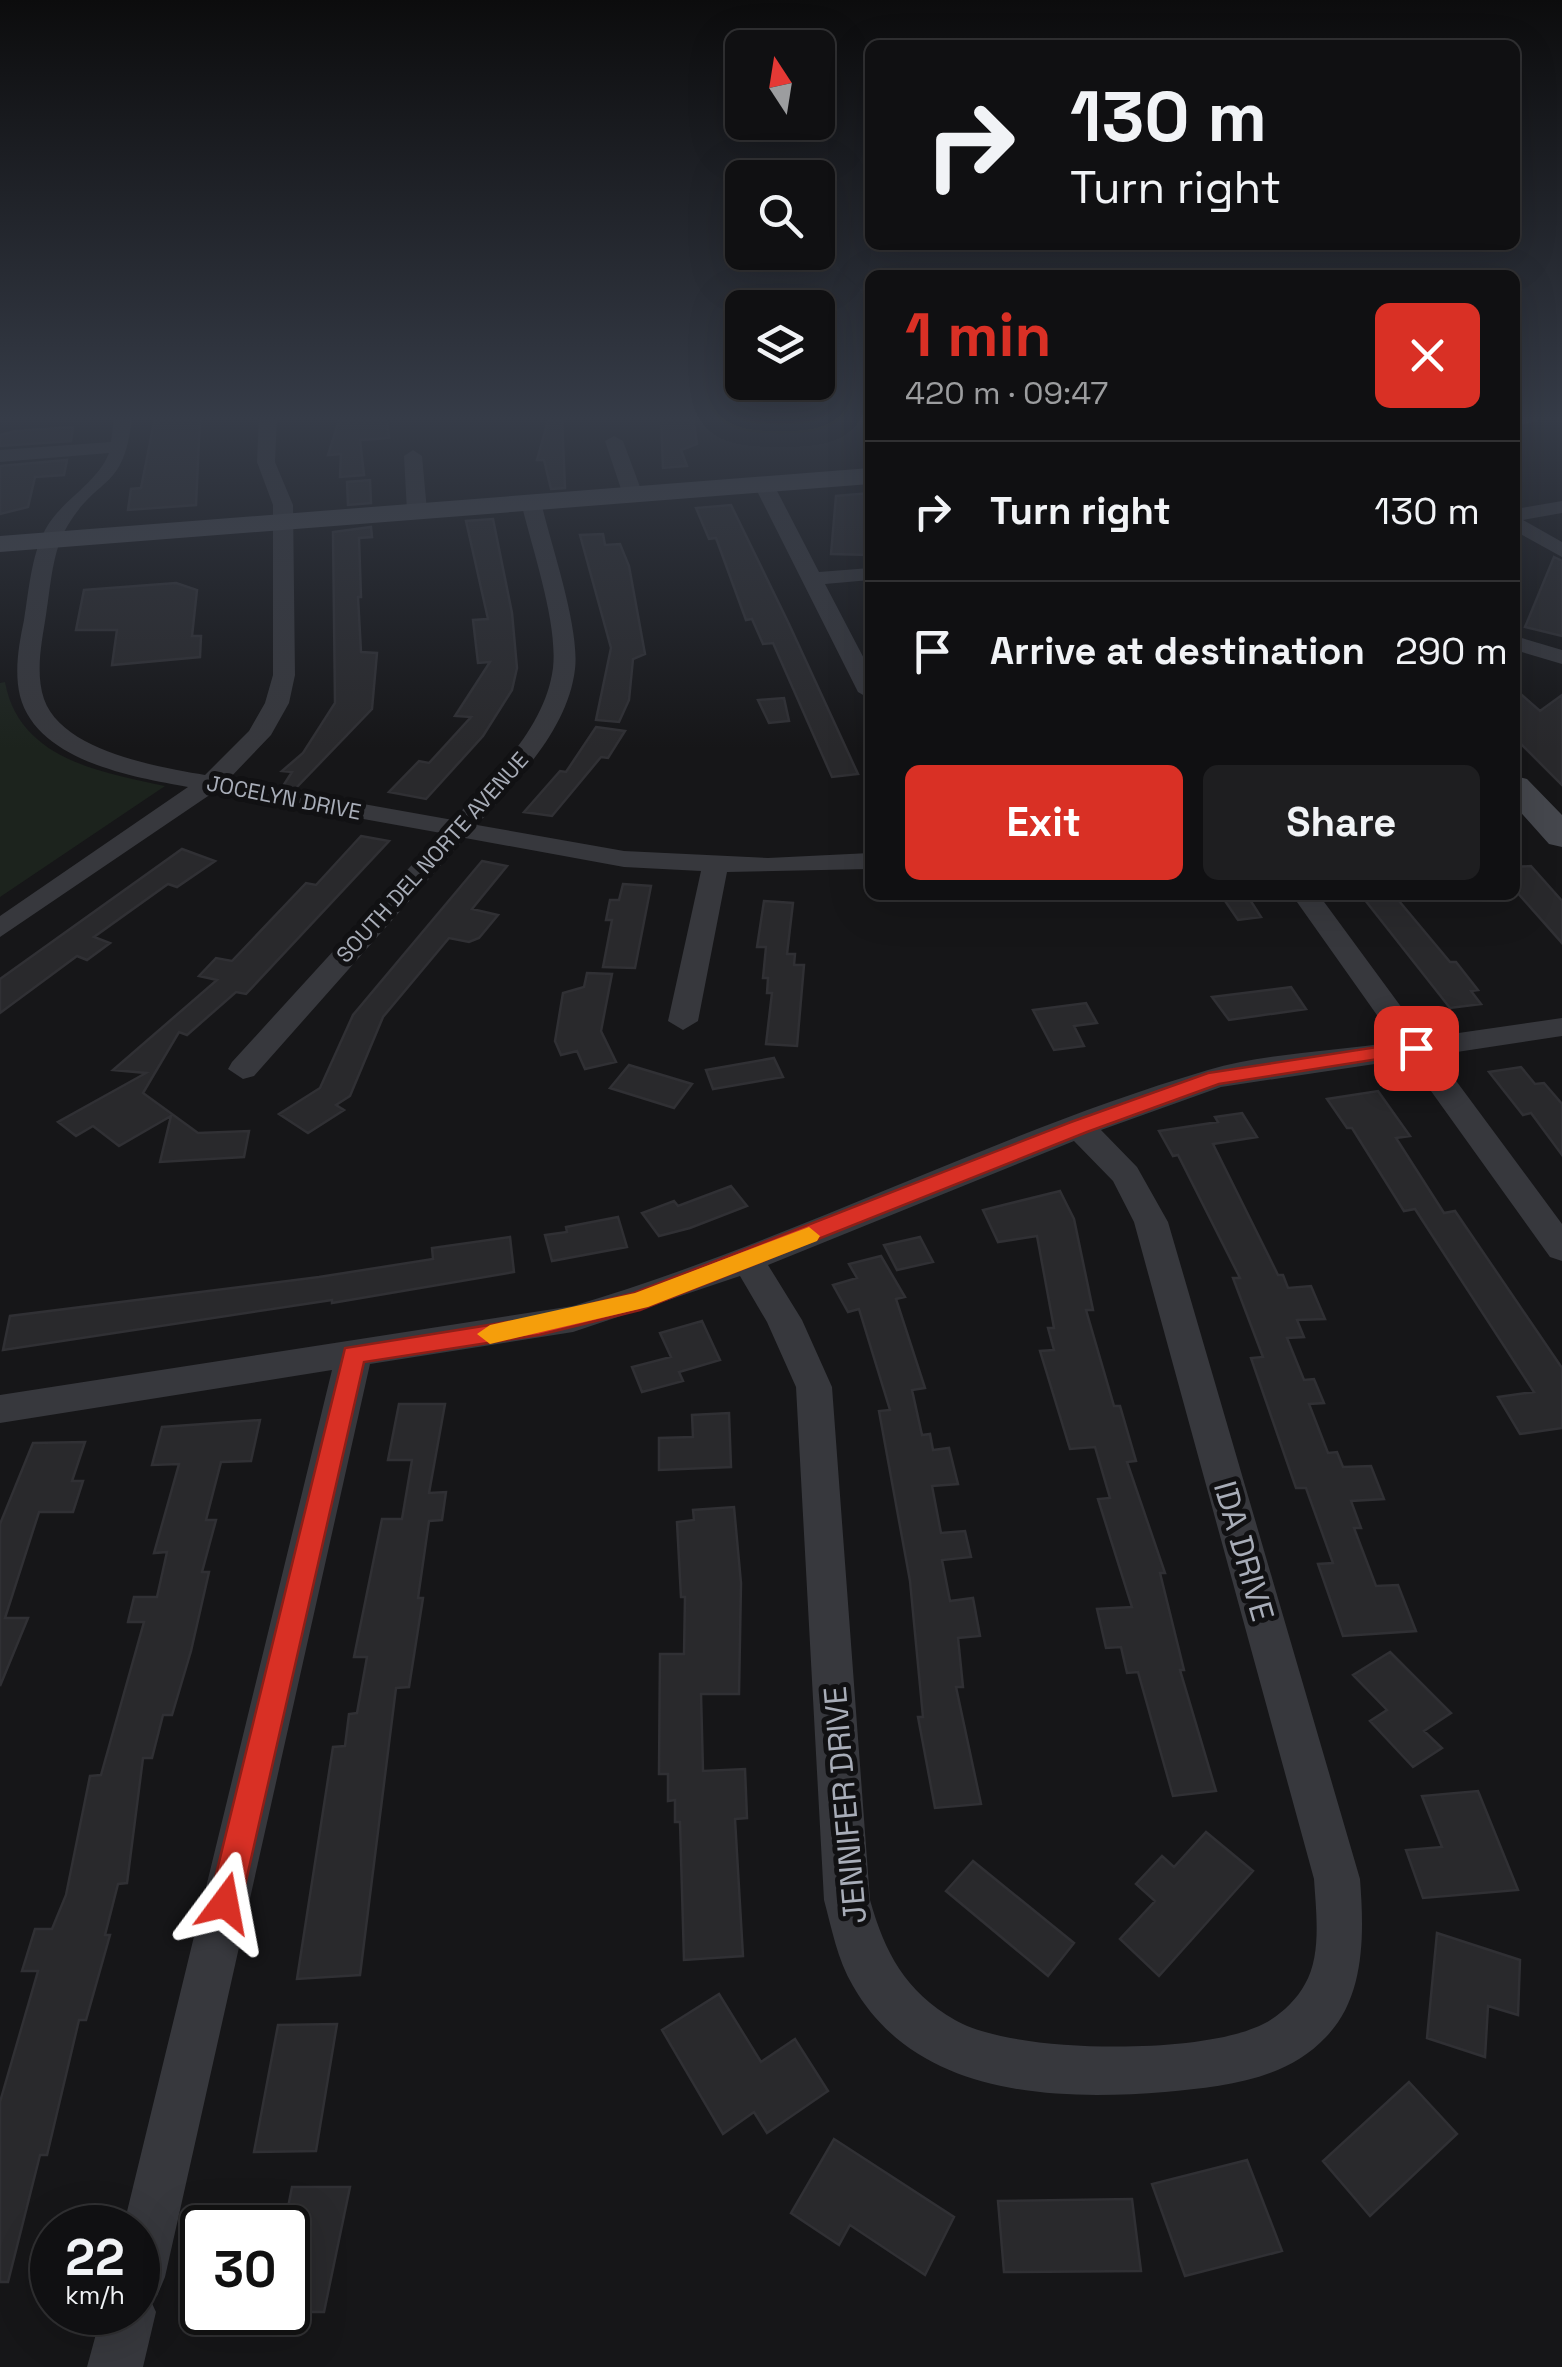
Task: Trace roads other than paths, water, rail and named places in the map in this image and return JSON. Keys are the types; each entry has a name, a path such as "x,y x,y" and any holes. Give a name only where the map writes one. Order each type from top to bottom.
{"street":[{"name":"JOCELYN DRIVE","path":"57,527 50,540 26,662 31,702 60,737 102,758 140,771 624,859 715,866 865,861"},
{"path":"0,544 222,527"},
{"path":"0,929 211,782 260,735 277,703 284,675 283,527"},
{"name":"SOUTH DEL NORTE AVENUE","path":"242,1068 537,738 560,690 564,644 538,527"},
{"path":"786,527 865,682"},
{"path":"1523,527 1562,550"},
{"path":"813,580 865,575"},
{"path":"1520,644 1562,657"},
{"path":"1520,791 1562,836"},
{"path":"683,1020 715,866"},
{"path":"1309,900 1562,1250"},
{"path":"0,1409 573,1319 640,1301 1079,1127 1216,1078 1562,1028"},
{"name":"IDA DRIVE","path":"1079,1127 1137,1190 1157,1241 1337,1879 1341,1950 1327,1999"},
{"name":"JENNIFER DRIVE","path":"747,1260 784,1320 814,1387 848,1900 862,1954 882,1988 925,2032 951,2049 1026,2070 1242,2058 1288,2038 1327,1999"},
{"path":"155,2205 354,1354"},
{"path":"114,2367 123,2335"}]}
